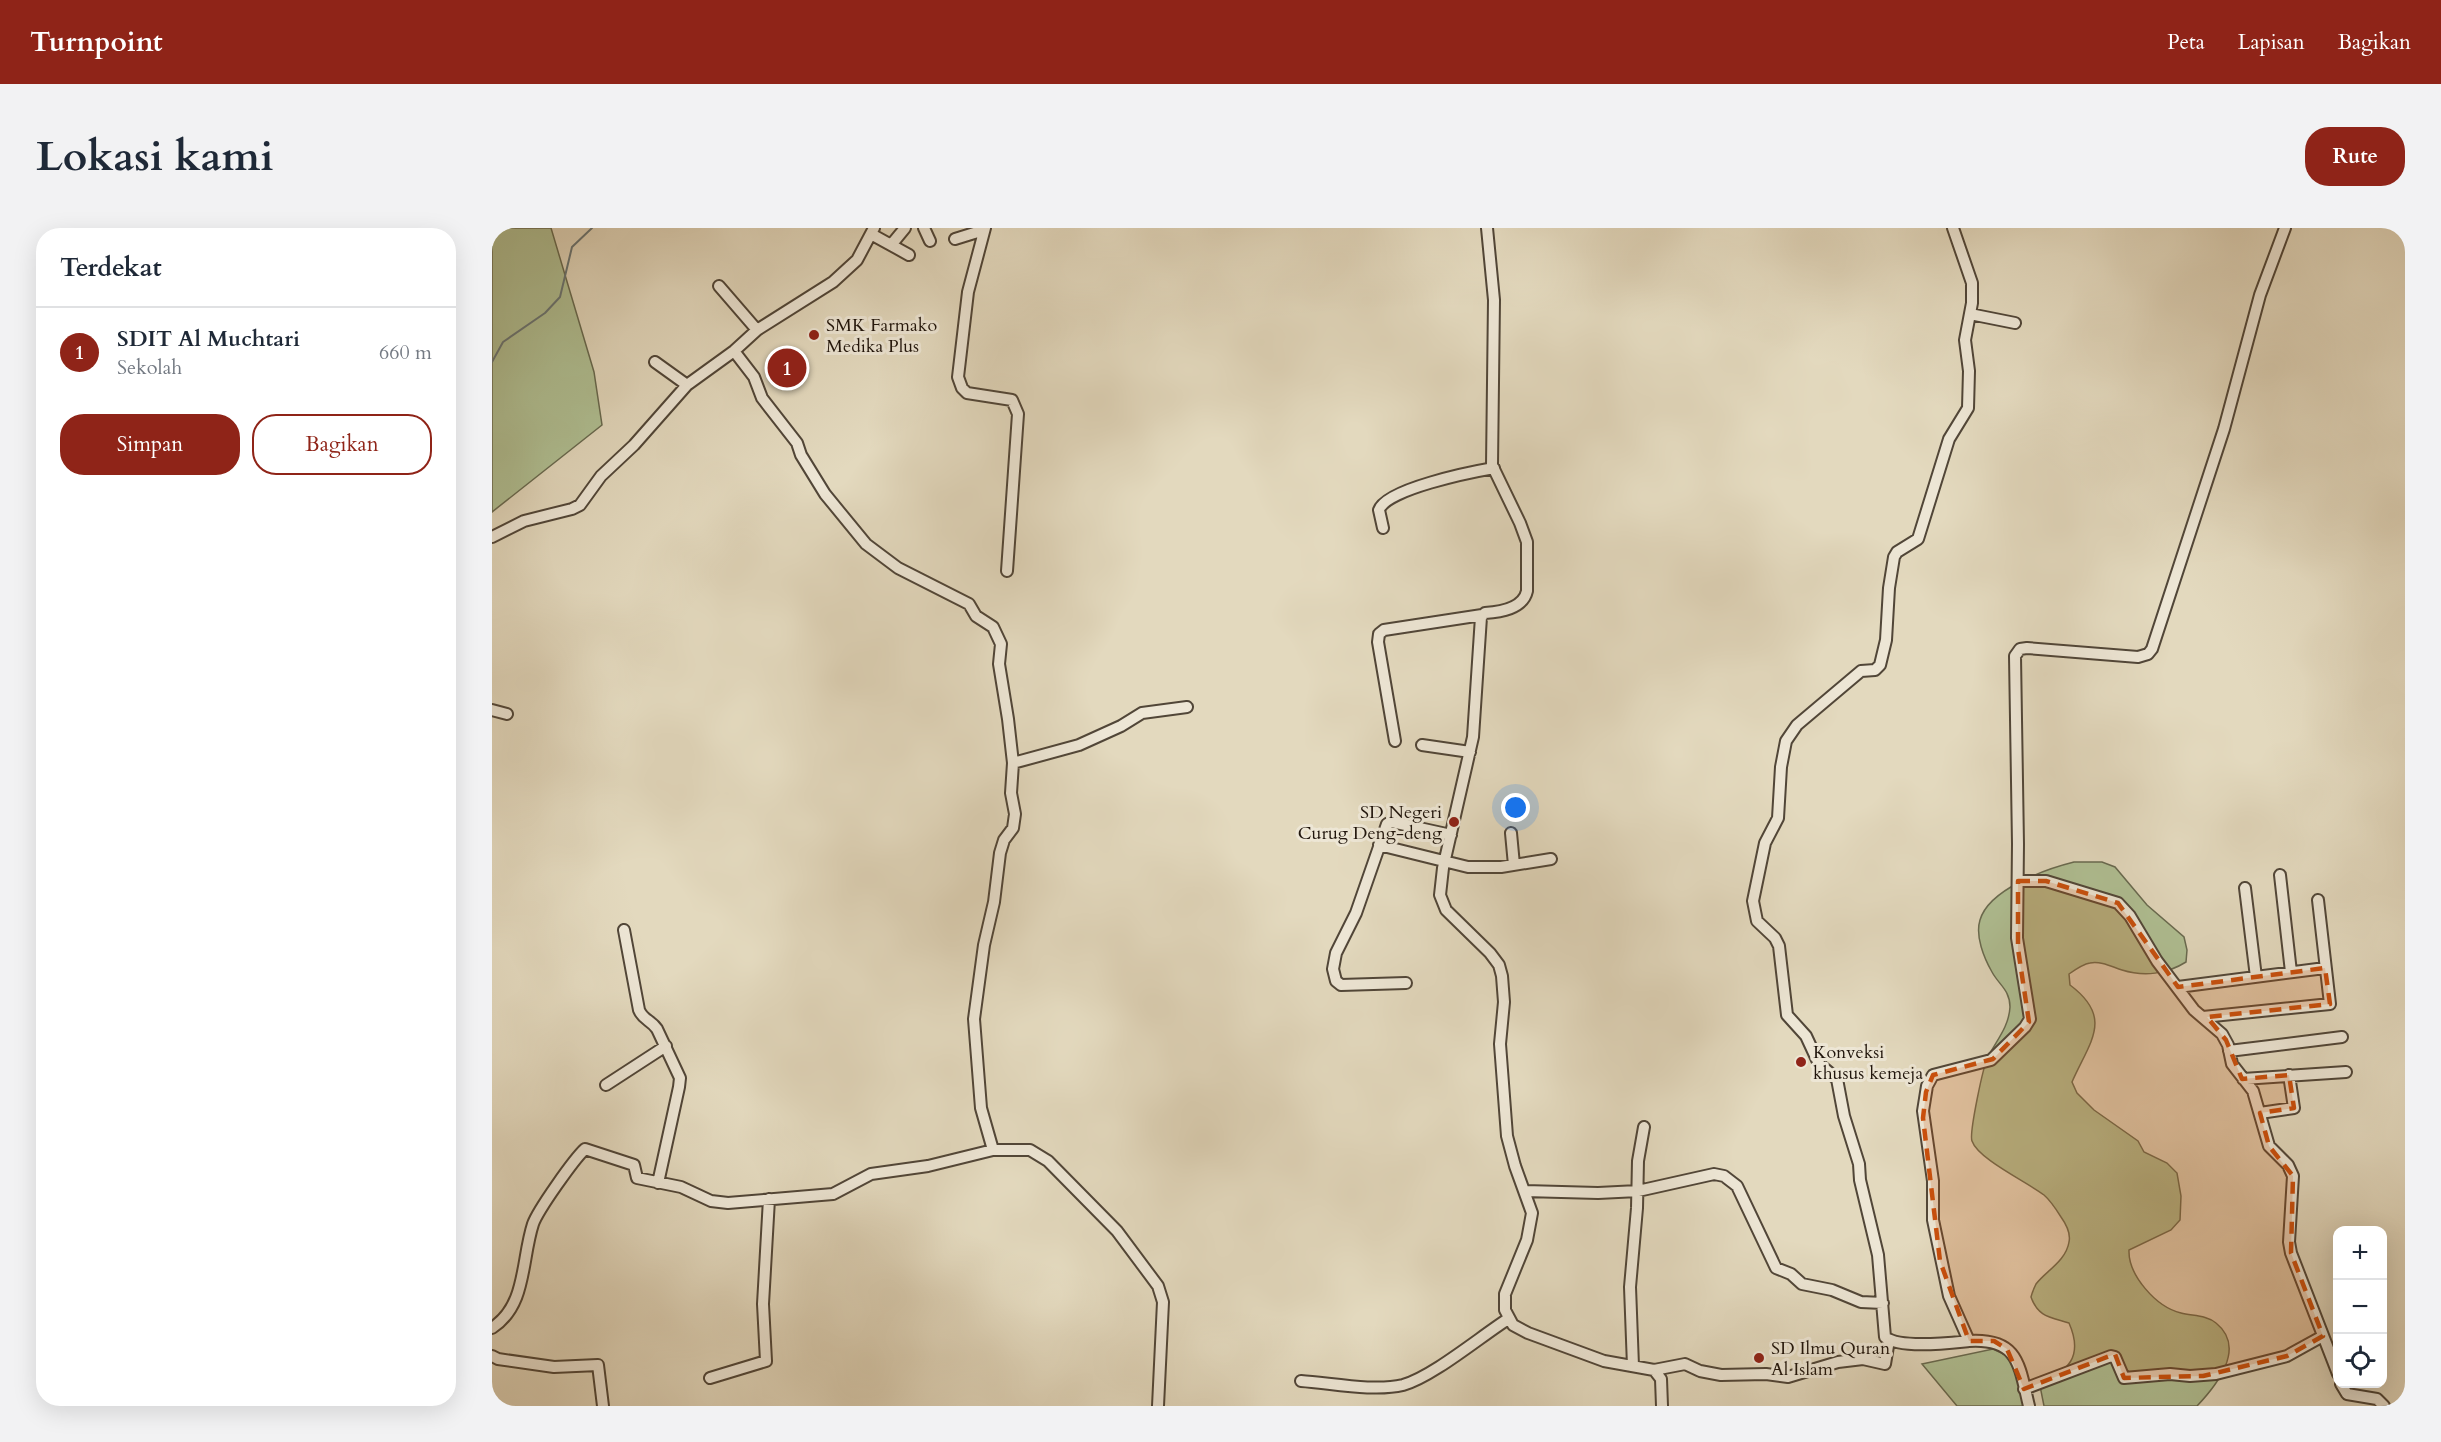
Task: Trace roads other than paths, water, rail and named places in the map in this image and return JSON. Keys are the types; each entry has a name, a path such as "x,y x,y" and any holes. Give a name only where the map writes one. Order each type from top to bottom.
{"street":[{"path":"891,245 905,228"},
{"path":"924,228 930,241"},
{"path":"1395,741 1378,642 1379,634 1384,630 1482,615 1517,605 1525,598 1527,591 1527,542 1494,468 1491,445 1494,300 1488,228"},
{"path":"1953,228 1972,283 1970,314 1964,345 1969,371 1968,408 1949,439 1918,539 1897,552 1894,557 1889,588 1886,640 1880,665 1875,670 1861,671 1787,736 1782,757 1778,818 1765,843 1754,901 1757,921 1775,938 1779,946 1787,1015 1806,1036 1819,1064 1837,1079 1844,1116 1858,1159 1860,1180 1876,1245 1885,1336 1889,1340 1910,1343 1994,1341 2007,1349 2018,1365 2029,1406"},
{"path":"1968,1341 1949,1296 1940,1261 1933,1220 1932,1181 1923,1118 1928,1082 1933,1075 1991,1060 2030,1019 2018,949 2015,656 2020,649 2027,648 2138,657 2148,654 2152,649 2224,429 2260,295 2284,228"},
{"path":"955,239 984,229"},
{"path":"984,229 968,292 958,377 962,388 967,393 1012,400 1017,406 1007,571"},
{"path":"492,537 524,521 580,505 601,476 633,445 687,385 734,351 757,330 833,282 857,260 873,231 909,255"},
{"path":"719,286 757,330"},
{"path":"1970,314 2015,323"},
{"path":"734,351 754,377 762,398 796,443 825,494 866,544 898,568 965,602 976,616 993,627 1001,644 999,664 1013,763 1011,793 1014,821 1000,853 974,1019 981,1108 993,1150"},
{"path":"655,362 687,385"},
{"path":"1383,528 1379,510 1386,500 1434,482 1494,468"},
{"path":"1482,615 1477,702 1470,752 1440,890 1443,906 1454,920 1490,953 1499,965 1502,976 1504,1002 1500,1044 1506,1125 1512,1155 1532,1207 1532,1219 1505,1294 1504,1305 1508,1319 1516,1328 1604,1361 1654,1370 1685,1364 1700,1371 1735,1377 1766,1374 1788,1377 1838,1362 1863,1359 1885,1364 1889,1340"},
{"path":"1013,763 1079,745 1121,726 1142,713 1187,707"},
{"path":"492,710 507,714"},
{"path":"1422,745 1470,752"},
{"path":"1406,983 1341,985 1336,981 1332,969 1336,953 1356,913 1387,824 1392,822 1451,835"},
{"path":"1511,832 1514,865"},
{"path":"1379,845 1468,867 1514,865 1551,859"},
{"path":"2280,875 2291,972"},
{"path":"2018,881 2052,883 2118,903 2130,916 2151,952 2194,1010 2222,1035 2232,1064 2253,1091 2269,1146 2288,1165 2293,1176 2290,1248 2333,1363"},
{"path":"2245,888 2256,977"},
{"path":"2203,1017 2330,1004 2318,900"},
{"path":"624,930 639,1010 644,1019 654,1024 666,1046 677,1069 680,1087 658,1184"},
{"path":"2178,987 2325,968"},
{"path":"2229,1051 2342,1037"},
{"path":"606,1085 666,1046"},
{"path":"2243,1078 2346,1072"},
{"path":"2260,1113 2294,1108 2289,1075"},
{"path":"1633,1365 1630,1287 1639,1152 1644,1127"},
{"path":"492,1328 506,1317 516,1302 532,1226 538,1213 584,1150 591,1149 634,1165 637,1178 681,1187 716,1203 833,1194 870,1174 928,1166 993,1150 1013,1148 1030,1150 1048,1161 1117,1231 1158,1286 1163,1302 1158,1406"},
{"path":"1525,1191 1598,1193 1638,1191 1714,1173 1724,1176 1733,1181 1742,1194 1776,1268 1791,1275 1802,1284 1832,1290 1861,1302 1882,1303"},
{"path":"710,1378 766,1361 763,1304 770,1199"},
{"path":"1302,1381 1373,1386 1402,1385 1435,1369 1508,1319"},
{"path":"2024,1389 2111,1356 2116,1359 2124,1378 2170,1374 2203,1376 2216,1374 2287,1356 2323,1336"},
{"path":"492,1356 498,1359 554,1367 598,1365 603,1406"},
{"path":"1654,1370 1661,1379 1662,1406"},
{"path":"2344,1388 2347,1394 2377,1400 2384,1406"}],"waterway":[{"path":"492,362 503,342 545,313 560,297 572,247 592,228"}],"place":[{"name":"SMK Farmako Medika Plus","path":"814,335"},
{"name":"SDIT Al Muchtari","path":"787,368"},
{"name":"SD Negeri Curug Deng-deng","path":"1454,822"},
{"name":"Konveksi khusus kemeja","path":"1801,1062"},
{"name":"SD Ilmu Quran Al Islam","path":"1759,1358"}]}
